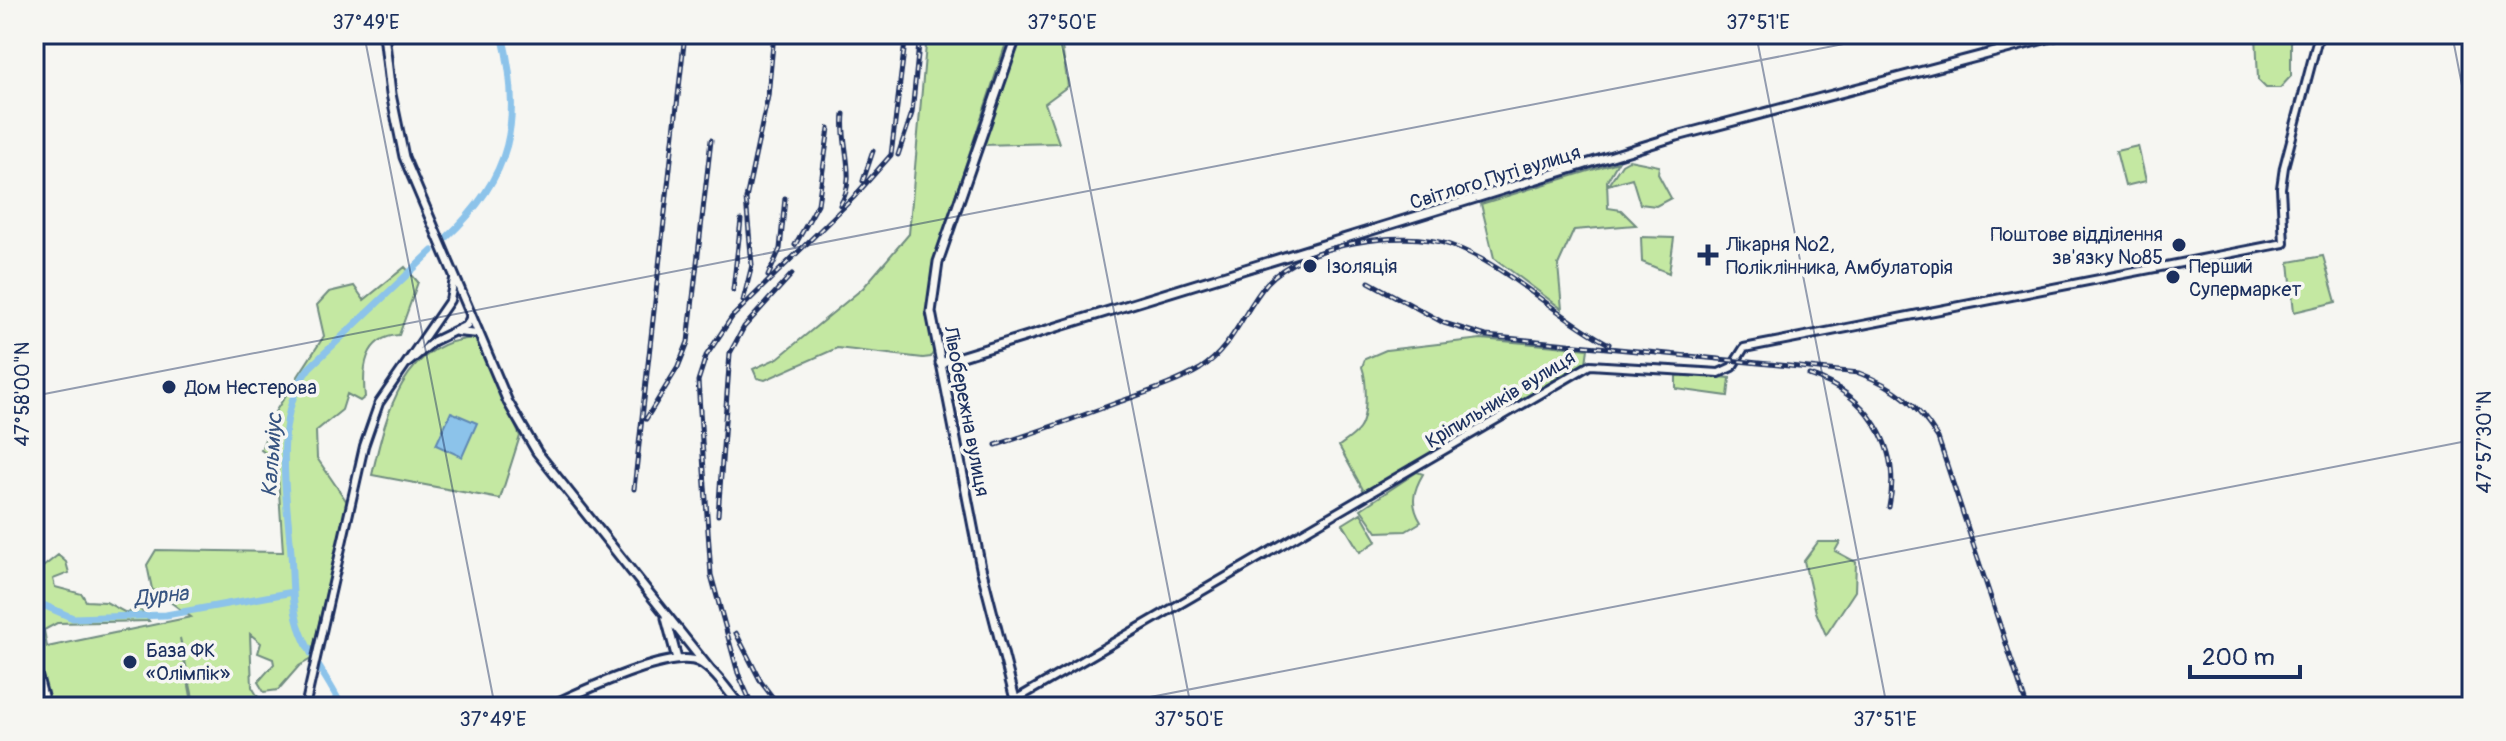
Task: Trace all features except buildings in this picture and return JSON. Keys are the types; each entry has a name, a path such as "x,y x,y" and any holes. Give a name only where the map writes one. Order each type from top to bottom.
{"main road":[{"path":"384,34 392,102 404,157 508,402 537,452 741,707"},
{"name":"Лівобережна вулиця","path":"1016,704 981,568 931,312 938,262 1017,34"},
{"name":"Світлого Путі вулиця","path":"940,363 1677,136 2063,34"},
{"path":"664,612 677,659"},
{"path":"674,650 683,650 689,643"},
{"path":"547,707 677,659 700,663 711,671"},
{"path":"34,663 46,707"}],"street":[{"name":"Кріпильників вулиця","path":"1016,704 1590,365 1719,373 1732,367 1744,348 2284,243 2281,188 2284,167 2319,34"},
{"path":"305,707 364,446 379,403 450,300 454,278"},
{"path":"450,300 464,300"},
{"path":"402,368 434,341 467,325 471,316"},
{"path":"454,332 479,334"}],"green space":[{"path":"927,34 1009,34 932,266 928,320 934,351 931,357 923,358 837,348 765,380 757,378 753,369 778,358 863,288 909,234"},
{"path":"1020,34 1060,34 1068,86 1045,103 1059,143 983,145"},
{"path":"2256,34 2291,34 2291,76 2280,88 2266,88 2258,80"},
{"path":"2138,146 2146,181 2125,186 2116,151"},
{"path":"1629,160 1659,166 1658,174 1671,198 1656,206 1640,204 1632,178 1608,185 1622,164"},
{"path":"1618,162 1607,181 1608,208 1621,210 1636,225 1574,230 1558,265 1562,309 1494,258 1481,204"},
{"path":"1641,237 1674,238 1669,273 1642,262"},
{"path":"2323,256 2336,302 2294,312 2289,262"},
{"path":"405,267 418,282 399,335 387,337 372,348 365,366 365,397 360,401 347,394 342,410 316,431 317,458 347,502 311,659 299,666 278,690 264,692 258,682 274,664 273,659 258,653 261,643 250,634 252,687 264,707 195,707 180,638 193,707 34,707 34,574 58,555 66,562 69,573 53,579 55,587 82,594 86,601 106,602 126,613 140,609 149,621 57,623 44,630 47,647 191,617 152,589 147,565 156,550 283,552 277,461 261,450 275,412 324,336 317,305 329,292 354,286 364,300"},
{"path":"476,338 520,436 500,499 372,475 392,406 414,367 430,352 451,342"},
{"path":"1481,339 1588,349 1586,363 1366,495 1339,446 1362,423 1366,398 1362,367 1365,359 1386,350"},
{"path":"1676,376 1730,378 1728,396 1676,389"},
{"path":"1417,472 1423,474 1414,498 1421,522 1406,531 1377,532 1361,509"},
{"path":"1361,513 1377,541 1360,552 1343,524"},
{"path":"1818,542 1840,542 1835,551 1856,562 1855,591 1826,635 1816,612 1804,561"}],"water":[{"path":"451,412 477,423 462,457 436,445"}],"waterway":[{"name":"Кальміус","path":"446,238 486,193 507,146 511,94 502,34"},
{"name":"Кальміус","path":"342,707 305,642 296,613 284,458 290,410 297,388 309,368 432,251"},
{"name":"Дурна","path":"34,601 73,618 166,615 293,592"}],"tram line":[{"path":"34,674 43,707"}],"railway":[{"path":"634,489 685,34"},
{"path":"743,301 752,265 746,199 768,96 774,34"},
{"path":"753,707 738,673 711,575 698,381 706,356 732,317 853,198 891,155 906,34"},
{"path":"898,155 912,113 920,34"},
{"path":"840,205 848,183 844,114"},
{"path":"795,245 818,204 829,128"},
{"path":"646,419 678,367 688,342 711,140"},
{"path":"863,181 873,151"},
{"path":"768,276 780,249 785,198"},
{"path":"733,290 741,220"},
{"path":"996,445 1159,388 1200,369 1221,351 1267,283 1283,269 1328,249 1354,243 1406,238 1450,245 1511,277 1609,344"},
{"path":"718,515 730,353 744,327 792,274"},
{"path":"1369,282 1444,323 1486,336 1859,373 1895,391 1914,406 1938,438 2027,707"},
{"path":"1809,375 1848,395 1876,425 1890,463 1892,485 1889,507"},
{"path":"736,633 761,682 780,707"}],"place":[{"name":"Поштове відділення зв'язку №85","path":"2179,245"},
{"name":"Лікарня №2, Поліклінника, Амбулаторія","path":"1708,255"},
{"name":"Ізоляція","path":"1310,266"},
{"name":"Перший Супермаркет","path":"2173,277"},
{"name":"Дом Нестерова","path":"169,387"},
{"name":"База ФК «Олімпік»","path":"130,662"}]}
